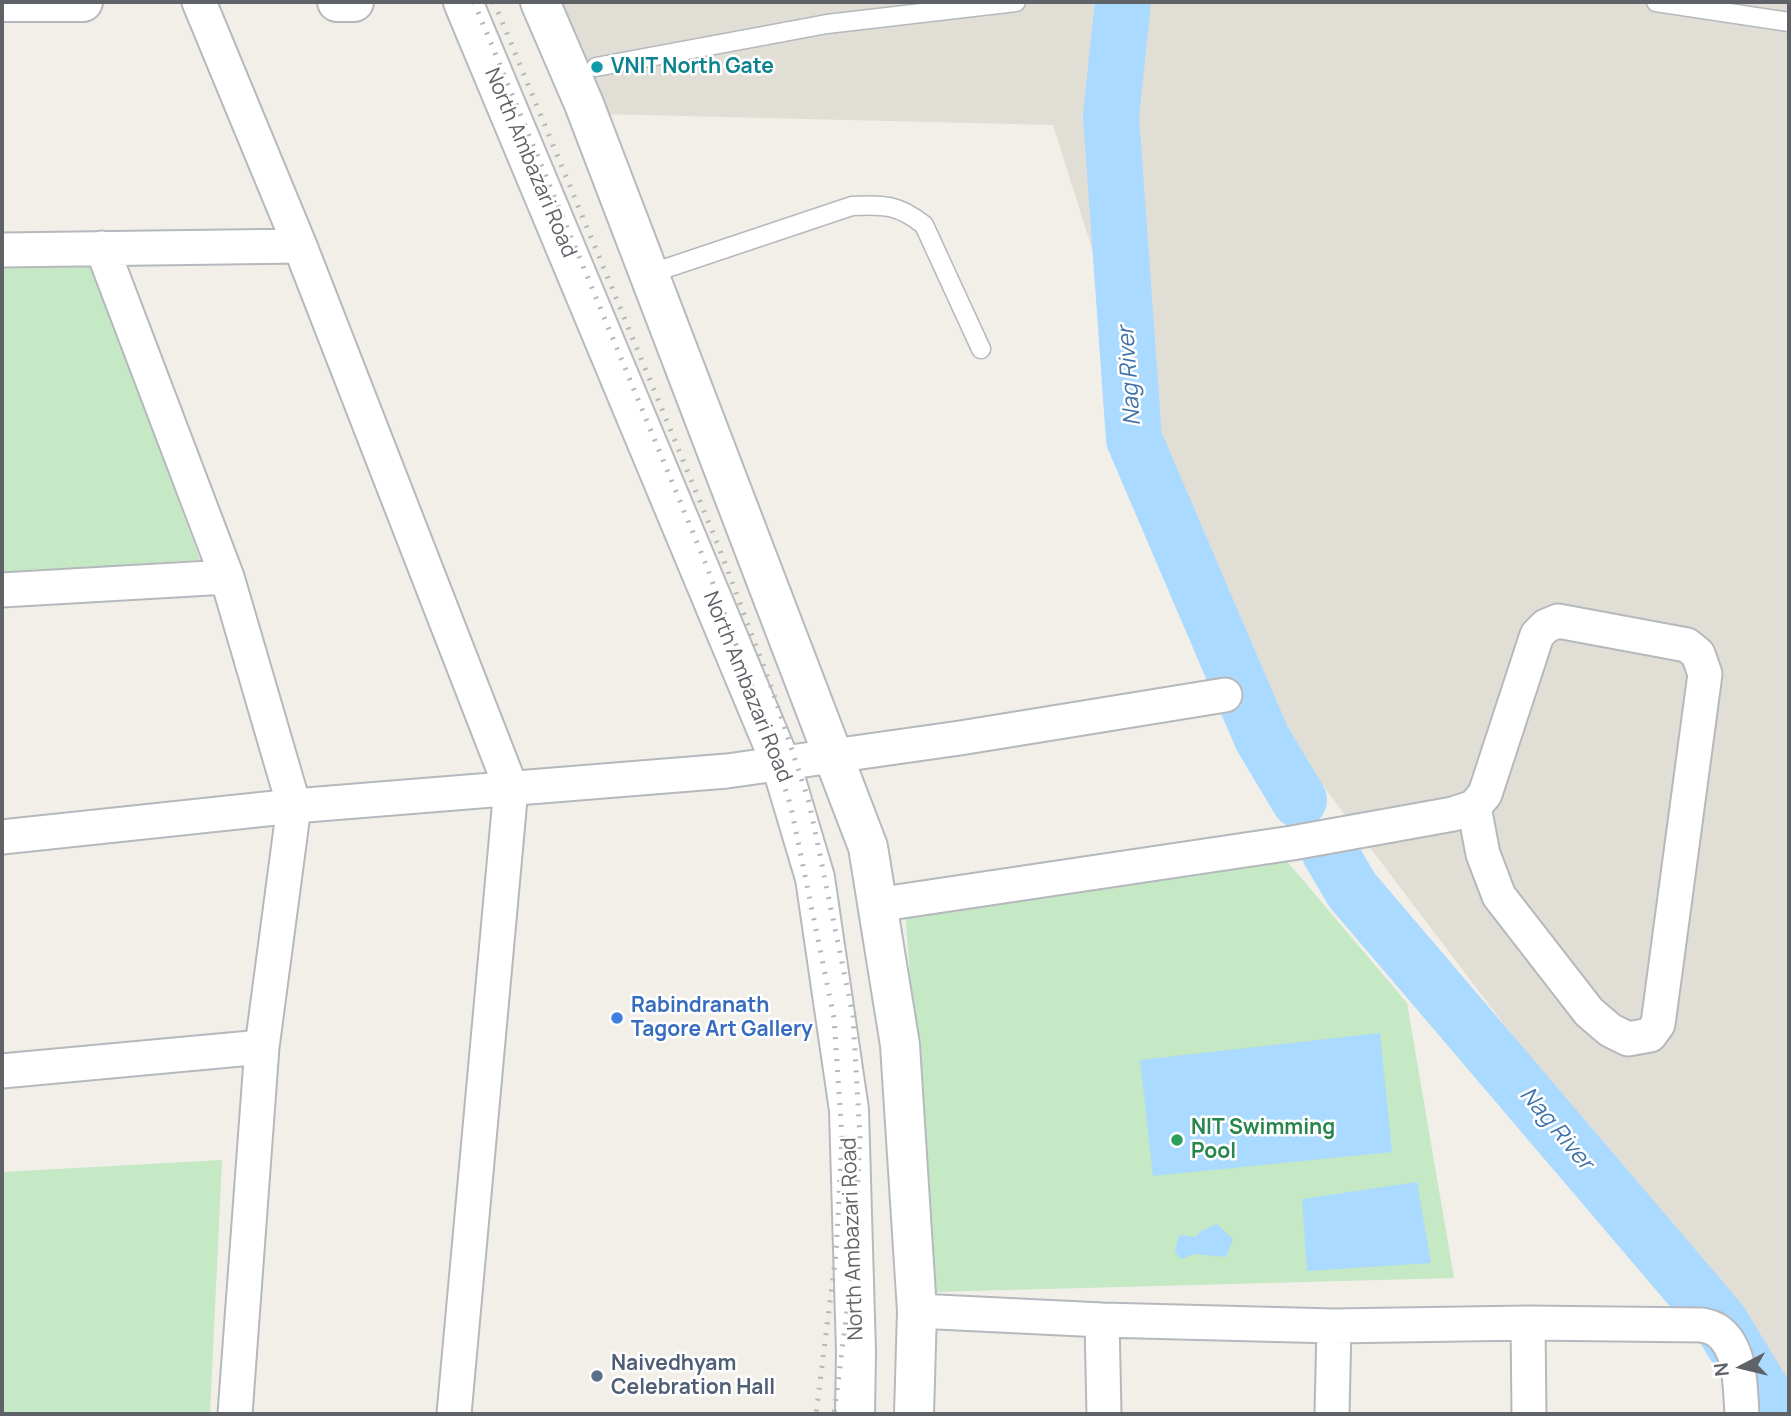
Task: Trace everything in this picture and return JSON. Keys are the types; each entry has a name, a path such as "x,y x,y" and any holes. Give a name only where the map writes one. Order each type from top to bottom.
{"main road":[{"path":"2,2 83,2"},
{"path":"337,2 354,2"},
{"name":"North Ambazari Road","path":"463,2 781,764 815,878 849,1110 856,1352 855,1414"},
{"path":"540,2 583,70 584,104 868,847 900,1045 917,1311 914,1414"}],"street":[{"path":"199,2 300,246 511,788 454,1414"},
{"path":"2,250 300,246"},
{"path":"102,248 227,577 294,806 262,1047 235,1414"},
{"path":"2,590 227,577"},
{"path":"876,905 1292,843 1452,814 1475,807 1485,794 1537,635 1546,626 1558,621 1571,623 1687,645 1698,654 1704,674 1658,1024 1650,1035 1628,1039 1609,1030 1588,1012 1499,896 1483,854 1475,807"},
{"path":"2,837 294,806 727,771 960,738 1225,695"},
{"path":"2,1070 262,1047"},
{"path":"917,1311 1102,1320 1334,1326 1528,1322 1702,1325 1718,1331 1731,1347 1740,1377 1742,1414"},
{"path":"1102,1320 1104,1414"},
{"path":"1528,1322 1530,1414"},
{"path":"1332,1414 1334,1326"}],"lane":[{"path":"583,70 827,24 1016,2"},
{"path":"1656,2 1789,22"},
{"path":"649,274 852,206 880,204 906,211 924,225 981,349"}],"shaded area":[{"path":"562,2 1789,2 1789,1414 1718,1307 1321,783 1190,560 1053,125 602,114"}],"green space":[{"path":"91,264 200,560 2,573 2,267"},
{"name":"NIT Swimming Pool","path":"1285,859 1407,1003 1454,1278 934,1292 905,910"},
{"path":"222,1160 210,1414 2,1414 2,1172"}],"water":[{"name":"NIT Swimming Pool","path":"1380,1033 1392,1152 1153,1176 1140,1060"},
{"path":"1417,1182 1431,1263 1307,1271 1302,1199"},
{"path":"1217,1224 1233,1239 1226,1257 1194,1254 1181,1259 1175,1252 1179,1235 1195,1237 1201,1231"}],"waterway":[{"name":"Nag River","path":"1123,2 1111,116 1134,439 1262,738 1299,800"},
{"name":"Nag River","path":"1329,851 1352,890 1721,1323 1776,1414"}],"railway":[{"path":"474,2 703,557 755,695 791,807 834,1018 842,1138 836,1254 816,1414"},
{"path":"494,2 720,550 772,689 809,802 853,1016 860,1138 854,1256 834,1414"}],"place":[{"name":"VNIT North Gate","path":"597,67"},
{"name":"Rabindranath Tagore Art Gallery","path":"617,1018"},
{"name":"NIT Swimming Pool","path":"1177,1140"},
{"name":"Naivedhyam Celebration Hall","path":"597,1376"}]}
